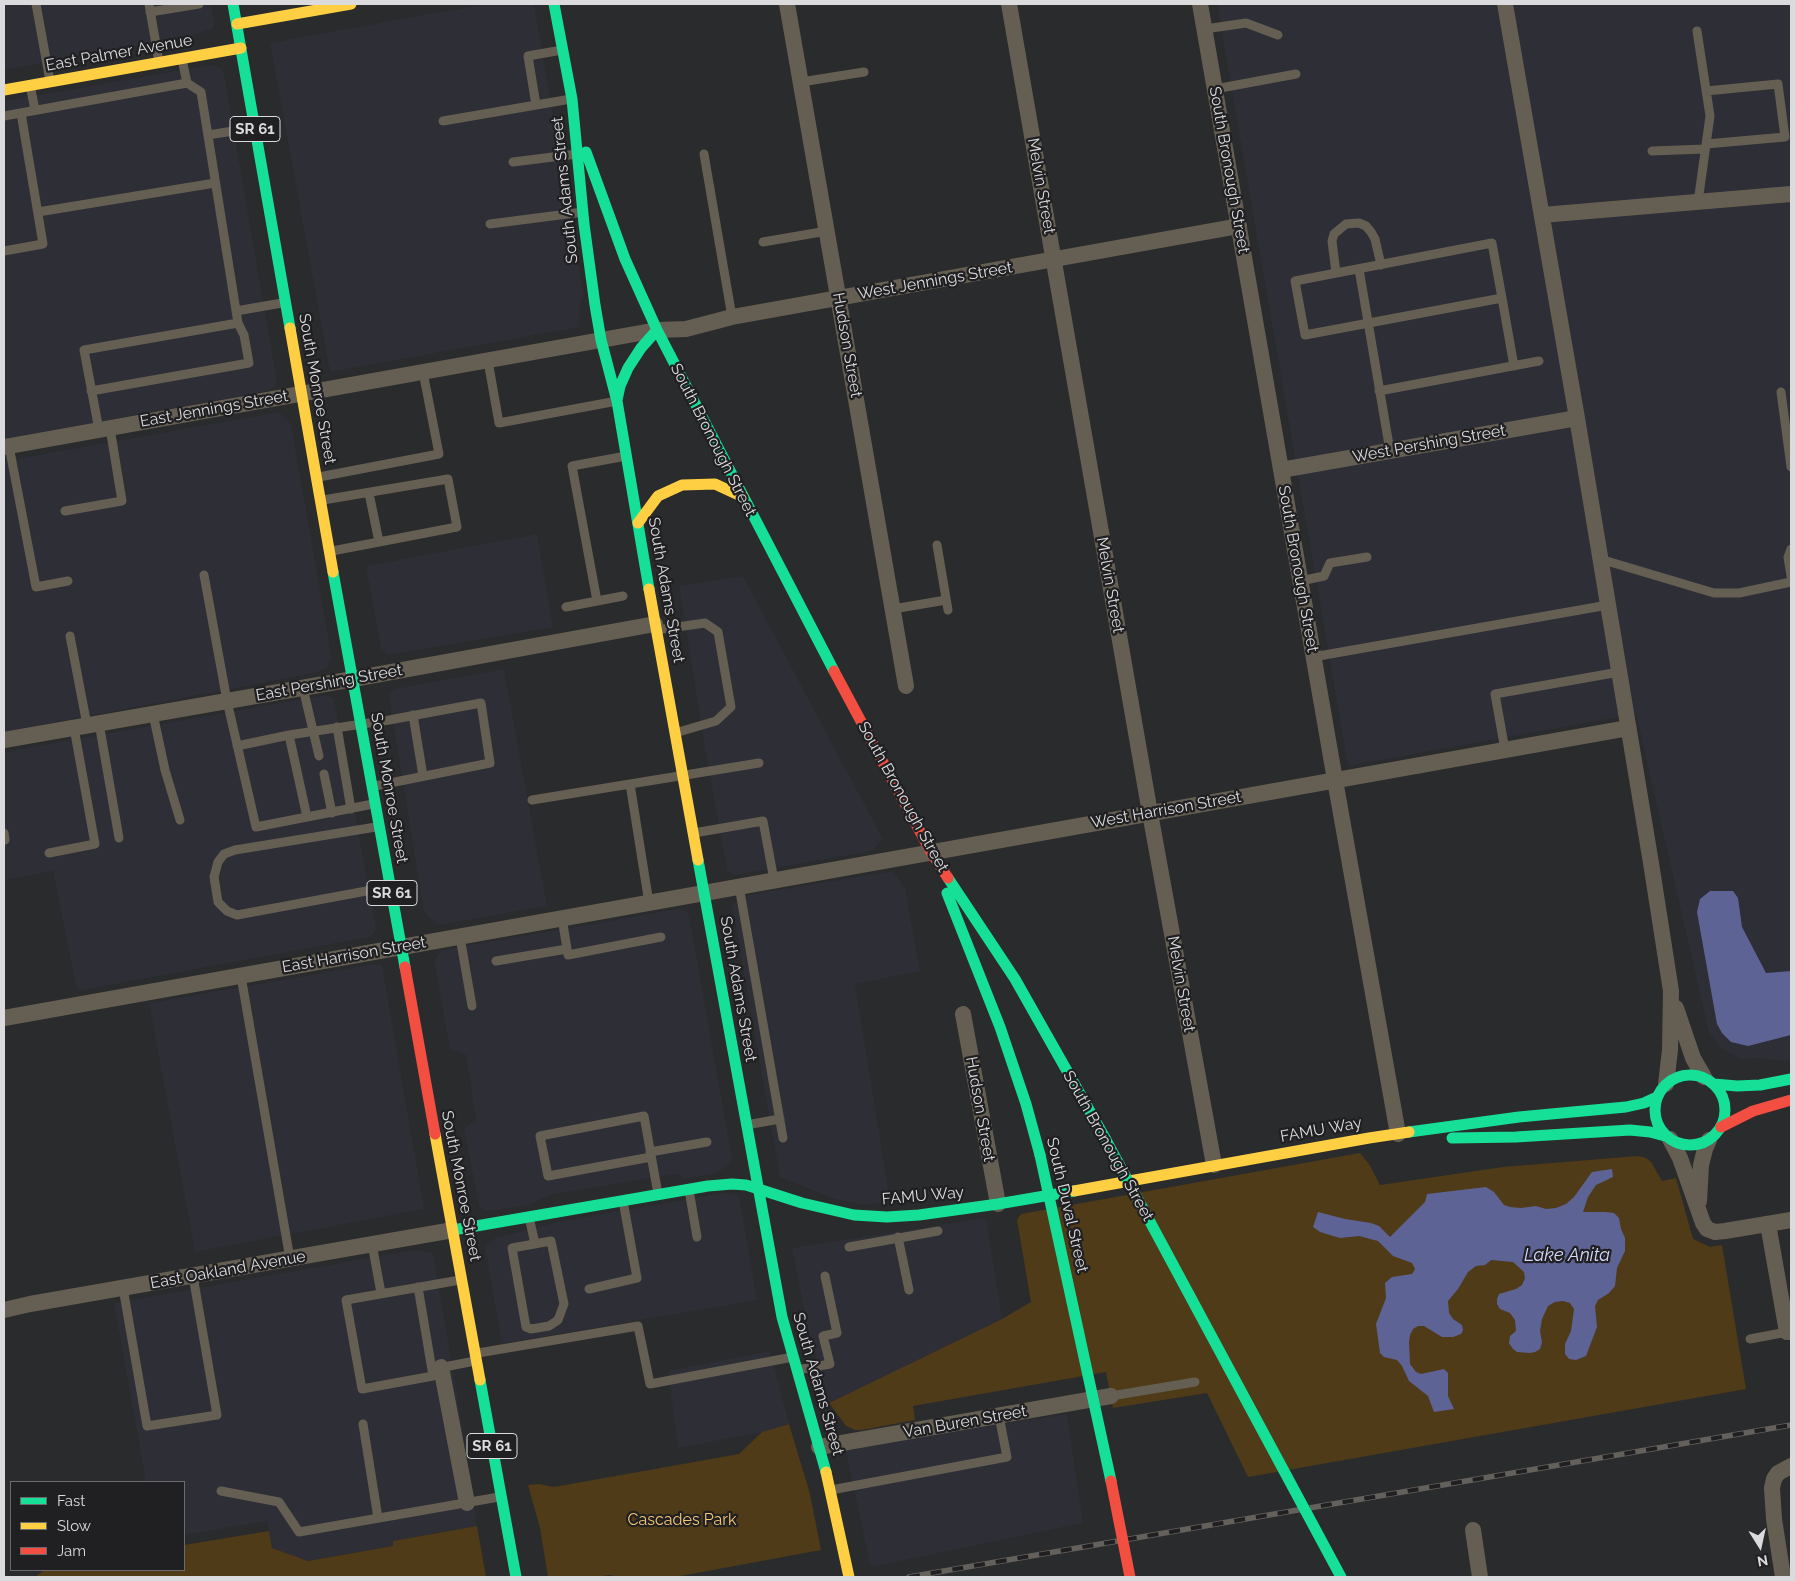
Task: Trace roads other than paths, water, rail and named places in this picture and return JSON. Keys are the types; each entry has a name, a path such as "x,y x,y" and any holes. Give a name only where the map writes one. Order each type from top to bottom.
{"main road":[{"name":"South Monroe Street","path":"233,4 301,394 516,1577"},
{"path":"237,24 351,4"},
{"name":"South Adams Street","path":"554,4 572,99 583,212 601,340 617,401 655,627 770,1263 782,1317 831,1490 849,1577"},
{"name":"East Palmer Avenue","path":"4,90 241,48"},
{"name":"South Bronough Street","path":"572,99 583,143 625,259 658,330 743,497 931,852 1015,979 1105,1138 1342,1577"},
{"name":"South Adams Street","path":"617,401 620,386 628,368 641,348 658,330"},
{"path":"638,522 658,496 682,485 715,484 743,497"},
{"name":"South Duval Street","path":"931,852 1000,1026 1026,1104 1040,1155 1130,1577"},
{"name":"FAMU Way","path":"453,1230 688,1189 732,1184 757,1188 809,1205 854,1215 887,1217 919,1215 998,1204 1352,1141 1520,1117 1626,1107 1644,1103 1680,1076 1696,1075 1709,1080 1760,1085 1791,1079"},
{"path":"1709,1080 1723,1096 1725,1104 1724,1120 1721,1128"},
{"path":"1662,1090 1655,1110 1655,1117 1657,1124 1668,1137"},
{"path":"1709,1140 1721,1128 1753,1111 1791,1100"},
{"name":"FAMU Way","path":"1398,1134 1496,1138 1630,1130 1650,1132 1668,1137 1676,1143 1689,1146 1709,1140"}],"street":[{"name":"Hudson Street","path":"788,4 906,686"},
{"name":"Melvin Street","path":"1009,4 1150,813 1214,1165"},
{"name":"South Bronough Street","path":"1200,4 1398,1134"},
{"path":"1505,4 1577,418 1671,991 1693,1058 1709,1080"},
{"path":"1542,215 1791,194"},
{"name":"West Jennings Street","path":"601,340 658,330 686,329 732,317 1239,226"},
{"name":"East Jennings Street","path":"5,444 104,429 601,340"},
{"name":"West Pershing Street","path":"1281,470 1577,418"},
{"name":"East Pershing Street","path":"4,740 655,627"},
{"name":"West Harrison Street","path":"704,893 1628,728"},
{"name":"East Harrison Street","path":"4,1018 704,893"},
{"path":"1662,1090 1671,1044 1671,991"},
{"name":"Hudson Street","path":"963,1014 998,1204"},
{"path":"1668,1137 1680,1158 1703,1224 1707,1229 1715,1232 1725,1231 1791,1220"},
{"path":"1698,1208 1701,1165 1709,1140"},
{"path":"1768,1224 1789,1332"},
{"name":"East Oakland Avenue","path":"4,1310 453,1230"},
{"path":"436,1369 467,1503"},
{"name":"Van Buren Street","path":"819,1447 1111,1396"},
{"path":"1783,1577 1774,1518 1772,1488 1774,1479 1784,1470"},
{"path":"1473,1530 1480,1577"}],"lane":[{"path":"36,4 50,82"},
{"path":"159,62 149,8 200,4"},
{"path":"1205,29 1246,23 1278,35"},
{"path":"1697,31 1710,116 1698,202"},
{"path":"536,105 528,56 562,50"},
{"path":"182,58 187,83"},
{"path":"801,82 864,72"},
{"path":"1215,89 1296,74"},
{"path":"4,116 187,83 201,92 238,323 244,335 249,363 91,391"},
{"path":"1652,151 1784,137 1778,84 1706,91"},
{"path":"30,85 35,110"},
{"path":"443,121 572,99"},
{"path":"4,251 43,244 21,113"},
{"path":"208,136 255,128"},
{"path":"513,162 577,154"},
{"path":"704,154 732,317"},
{"path":"38,212 215,182"},
{"path":"490,224 583,212"},
{"path":"1336,273 1332,241 1334,234 1346,224 1359,223 1366,226 1371,232 1375,238 1380,265"},
{"path":"763,242 827,231"},
{"path":"1502,298 1305,335 1295,281 1492,244 1502,298 1514,366"},
{"path":"1359,269 1390,451"},
{"path":"236,311 285,303"},
{"path":"65,511 122,501 104,429 91,391 84,350 238,323"},
{"path":"488,361 499,423 617,401"},
{"path":"1379,391 1539,361"},
{"path":"316,477 439,454 423,372"},
{"path":"1781,392 1791,466"},
{"path":"5,444 36,587 68,581"},
{"path":"597,601 572,466 626,456"},
{"path":"321,501 448,479 457,527 330,551"},
{"path":"369,492 379,542"},
{"path":"936,545 948,610"},
{"path":"1791,549 1788,557 1791,576"},
{"path":"1300,581 1324,576 1330,563 1367,557"},
{"path":"1600,559 1714,593 1739,593 1791,582"},
{"path":"204,575 227,701 256,827 375,804"},
{"path":"566,607 623,596"},
{"path":"893,609 946,600"},
{"path":"1314,657 1608,605"},
{"path":"655,627 705,624 718,632 731,707 716,721 675,733"},
{"path":"70,636 87,725 119,838"},
{"path":"1505,750 1495,694 1619,672"},
{"path":"304,688 319,756"},
{"path":"237,746 289,735 481,703 490,763 372,786"},
{"path":"153,714 165,770 180,820"},
{"path":"414,715 424,776"},
{"path":"48,853 95,844 87,725"},
{"path":"337,727 352,809"},
{"path":"289,735 307,818"},
{"path":"532,800 759,763"},
{"path":"324,774 332,813"},
{"path":"630,784 649,903"},
{"path":"693,833 763,821 774,880"},
{"path":"380,826 235,850 224,854 218,862 214,876 218,902 227,911 237,915 390,886"},
{"path":"739,886 783,1138"},
{"path":"562,918 568,955 661,937"},
{"path":"460,937 472,1006"},
{"path":"496,961 567,949"},
{"path":"241,976 290,1259"},
{"path":"658,1194 651,1155 644,1116 540,1136 548,1176 651,1155 708,1142"},
{"path":"746,1125 780,1119"},
{"path":"688,1189 697,1237"},
{"path":"588,1289 636,1278 623,1200"},
{"path":"919,1215 922,1233"},
{"path":"529,1217 535,1244"},
{"path":"849,1247 938,1231"},
{"path":"898,1237 909,1290"},
{"path":"551,1241 564,1304 558,1320 549,1326 537,1329 526,1327 512,1248 535,1244 551,1241"},
{"path":"372,1244 381,1294"},
{"path":"122,1288 147,1426 217,1415 193,1276"},
{"path":"797,1370 830,1364 823,1336 837,1333 825,1276"},
{"path":"418,1287 436,1369 433,1376 362,1389 346,1300 462,1279"},
{"path":"436,1369 476,1357 638,1326 650,1384 793,1357"},
{"path":"1750,1339 1789,1332"},
{"path":"1111,1396 1195,1382"},
{"path":"831,1490 1006,1457 999,1416"},
{"path":"363,1424 378,1518"},
{"path":"221,1491 280,1502 299,1532 501,1496"}],"water":[{"path":"1710,891 1733,891 1738,898 1742,927 1766,973 1791,971 1791,1035 1748,1046 1731,1042 1722,1033 1717,1024 1697,912 1700,899"},
{"name":"Lake Anita","path":"1612,1169 1613,1177 1596,1185 1588,1197 1583,1212 1614,1213 1619,1218 1625,1238 1625,1251 1617,1268 1615,1286 1609,1293 1598,1300 1595,1306 1597,1327 1586,1356 1576,1360 1569,1359 1565,1354 1565,1344 1571,1331 1574,1309 1570,1303 1563,1301 1555,1302 1548,1306 1542,1319 1540,1331 1542,1342 1540,1349 1530,1353 1517,1352 1513,1349 1509,1343 1510,1336 1516,1331 1515,1320 1510,1313 1500,1309 1497,1299 1499,1294 1516,1289 1522,1285 1525,1278 1524,1272 1513,1262 1491,1260 1485,1265 1476,1266 1468,1272 1448,1301 1449,1313 1453,1319 1462,1325 1463,1330 1461,1334 1453,1337 1442,1337 1424,1326 1418,1326 1413,1329 1410,1335 1410,1364 1416,1372 1421,1374 1444,1369 1448,1373 1448,1396 1454,1409 1434,1412 1428,1396 1409,1381 1397,1360 1384,1357 1380,1353 1376,1324 1386,1298 1385,1283 1392,1277 1412,1274 1415,1269 1412,1263 1393,1256 1378,1241 1359,1236 1340,1238 1320,1232 1313,1227 1318,1212 1371,1223 1379,1226 1390,1237 1425,1202 1427,1194 1486,1187 1494,1192 1504,1205 1510,1207 1536,1206 1546,1209 1556,1208 1566,1204 1574,1197 1592,1172"}],"railway":[{"path":"909,1577 1791,1425"}],"park label":[{"name":"Cascades Park","path":"682,1520"}]}
